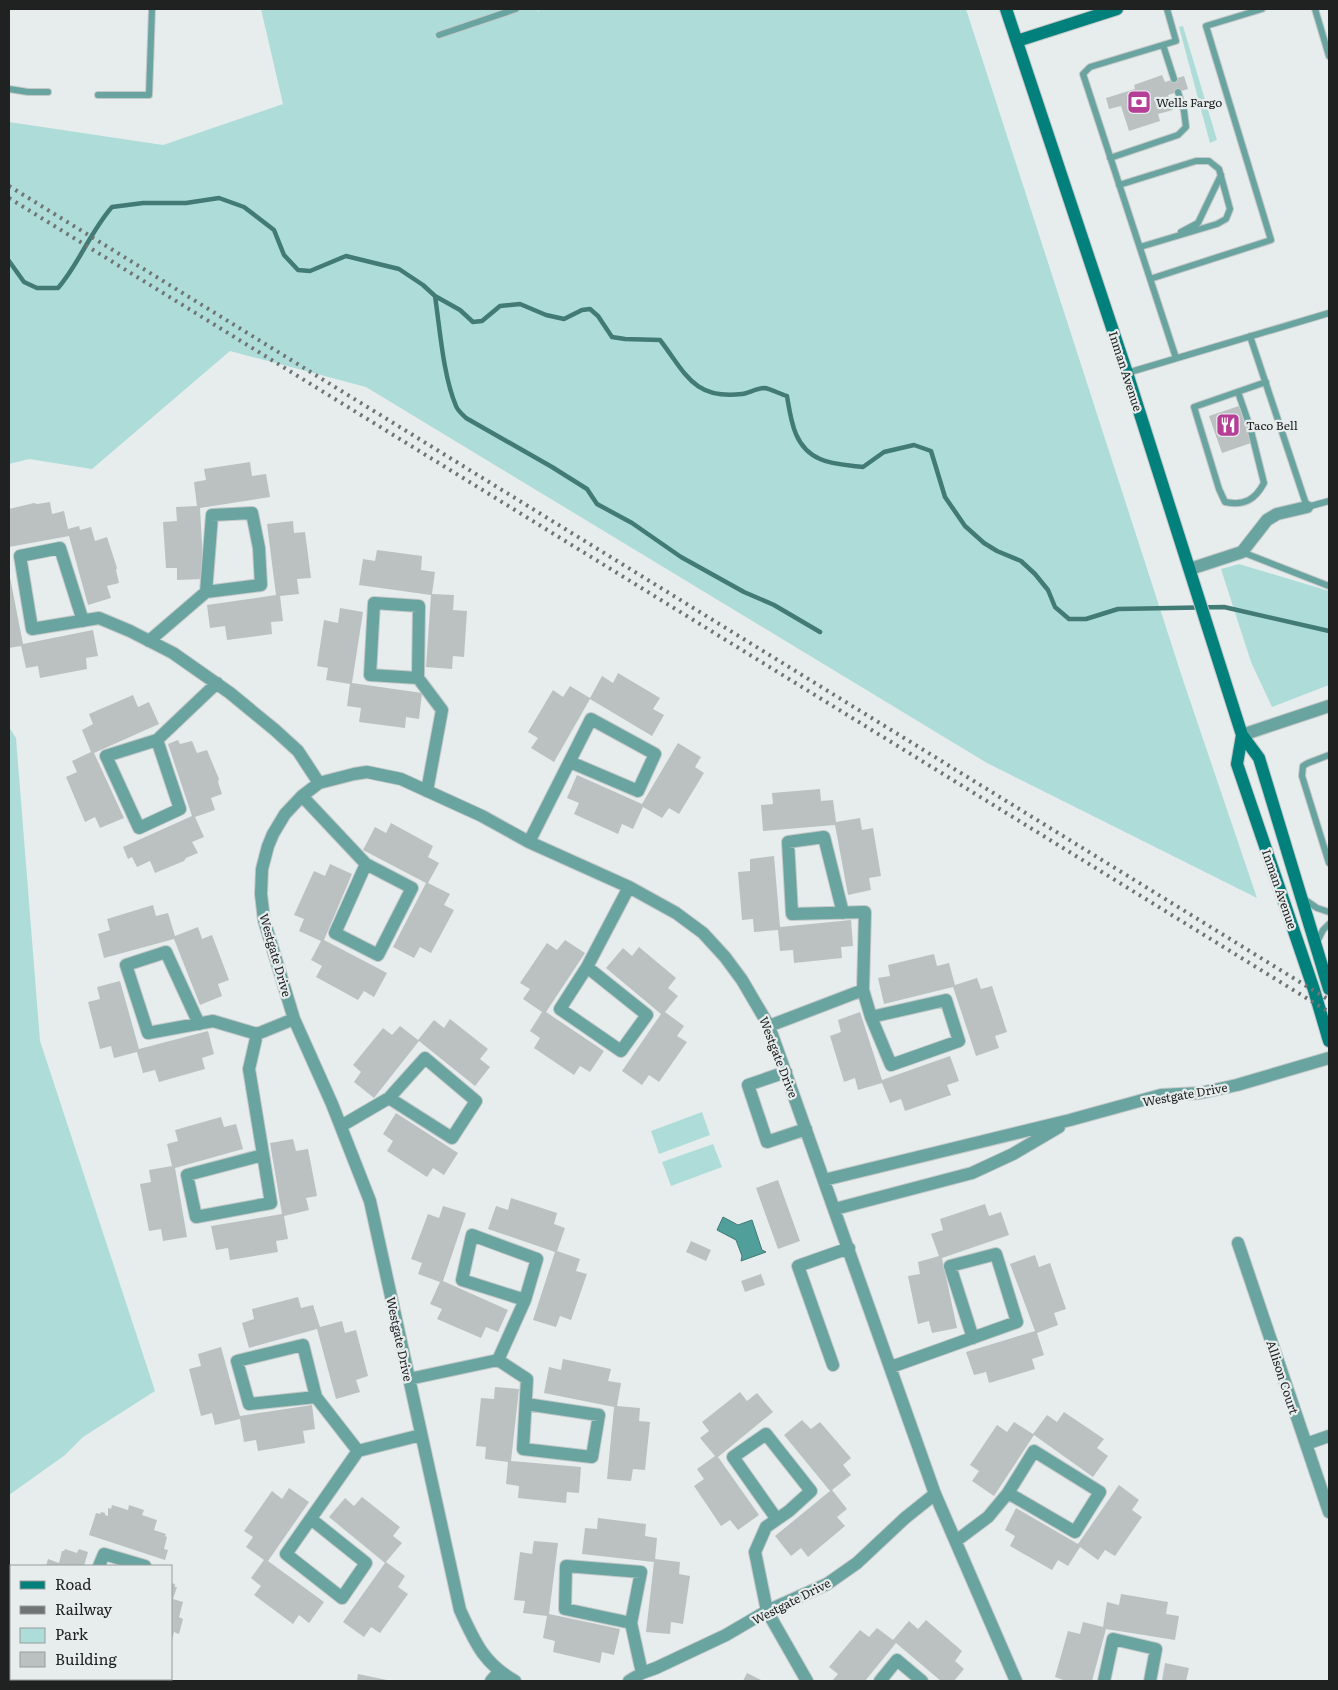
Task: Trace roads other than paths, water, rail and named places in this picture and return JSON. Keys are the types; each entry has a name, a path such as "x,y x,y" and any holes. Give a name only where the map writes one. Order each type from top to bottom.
{"main road":[{"name":"Inman Avenue","path":"1006,9 1127,373 1242,735 1259,758 1329,989"},
{"path":"1017,41 1116,9"},
{"name":"Inman Avenue","path":"1242,735 1237,764 1314,990 1329,1041"}],"street":[{"path":"1190,569 1242,552 1267,520 1277,514 1307,507"},
{"path":"149,641 206,592 261,585 259,548 252,512 212,515 206,592"},
{"path":"83,621 60,548 20,556 32,629 83,621 99,618 173,653 217,683 253,711 298,751 319,783"},
{"path":"418,678 370,675 374,603 419,606 418,678 442,710 427,791"},
{"path":"157,740 180,810 139,828 106,756 157,740 217,683"},
{"path":"1242,735 1329,706"},
{"path":"529,842 591,719 655,754 638,791 570,762"},
{"name":"Westgate Drive","path":"515,1681 495,1677 460,1610 370,1202 341,1126 294,1019 264,920 261,882 264,857 272,834 285,814 302,796 319,783 354,774 367,772 401,779 482,816 529,842 629,888 676,913 703,933 742,980 769,1026 935,1494 1016,1681"},
{"path":"302,796 366,864 412,888 378,956 335,933 366,864"},
{"path":"843,913 824,837 788,842 792,914 843,913 865,912 863,990 871,1017 891,1065 959,1042 946,1000 871,1017"},
{"path":"587,967 647,1015 621,1051 560,1009 587,967 629,888"},
{"path":"199,1024 166,952 126,965 148,1033 199,1024 213,1021 258,1034 294,1019"},
{"path":"769,1026 863,990"},
{"path":"258,1034 249,1069 271,1203 196,1217 186,1175 263,1155"},
{"path":"341,1126 388,1098 425,1058 476,1100 452,1138 388,1098"},
{"name":"Westgate Drive","path":"824,1180 1070,1120 1161,1095 1200,1093 1237,1085 1329,1058"},
{"path":"786,1072 748,1085 767,1142 806,1129"},
{"name":"Westgate Drive","path":"835,1209 972,1173 1013,1154 1070,1120"},
{"path":"498,1360 525,1300 537,1259 472,1235 462,1280 525,1300"},
{"name":"Allison Court","path":"1238,1243 1329,1512"},
{"path":"833,1365 798,1266 848,1248"},
{"path":"891,1367 974,1338 1017,1322 996,1254 950,1266 974,1338"},
{"path":"316,1397 249,1404 237,1362 303,1345 316,1397 358,1451"},
{"path":"409,1380 498,1360 527,1379 522,1449 592,1457 599,1415 526,1404"},
{"path":"776,1518 733,1457 766,1434 812,1491 766,1527 755,1552 767,1611 807,1681"},
{"path":"311,1519 366,1563 342,1598 286,1554 358,1451 421,1435"},
{"path":"1306,1444 1329,1436"},
{"path":"956,1541 988,1517 1008,1494 1034,1451 1100,1492 1075,1532 1008,1494"},
{"name":"Westgate Drive","path":"629,1681 642,1673 726,1635 767,1611 827,1584 857,1563 905,1518 935,1494"},
{"path":"99,1565 104,1554 142,1565"},
{"path":"631,1623 565,1609 566,1566 641,1572 631,1623 642,1673"},
{"path":"1104,1681 1113,1640 1156,1649 1150,1681"},
{"path":"880,1681 898,1660 922,1681"}],"lane":[{"path":"98,95 149,95 152,9"},
{"path":"439,35 516,9"},
{"path":"1167,9 1176,41 1090,67 1083,74 1176,358"},
{"path":"1150,279 1271,240 1206,26 1262,9"},
{"path":"1315,9 1329,56"},
{"path":"1163,45 1174,79"},
{"path":"9,89 28,92 48,92"},
{"path":"1110,158 1178,135 1186,127 1184,111 1178,92"},
{"path":"1119,185 1196,160 1209,161 1219,169 1221,175 1230,209 1226,219 1217,224 1140,248"},
{"path":"1172,238 1198,222 1221,175"},
{"path":"1127,373 1329,313"},
{"path":"1250,336 1307,507 1329,501"},
{"path":"1238,392 1250,427 1264,483 1258,494 1248,502 1236,504 1225,502 1219,489 1194,407 1266,382"},
{"path":"1242,552 1329,586"},
{"path":"1329,755 1308,762 1303,766 1302,776 1329,863"},
{"path":"1301,896 1318,908 1329,912"},
{"path":"1316,945 1323,930 1329,924"}],"waterway":[{"path":"9,261 24,282 37,288 58,288 112,207 143,203 186,203 219,198 244,207 274,230 284,255 298,270 310,271 346,256 399,269 423,285 435,296 460,310 473,322 482,321 500,306 520,304 546,315 564,319 582,310 590,309 598,316 612,337 660,340 684,373 701,388 712,393 725,395 742,394 765,388 787,396 792,424 799,441 811,454 825,461 863,467 884,452 914,445 931,451 945,497 965,526 984,543 997,551 1021,561 1048,590 1055,607 1069,619 1086,619 1118,609 1224,607 1329,631"},
{"path":"435,296 442,352 448,380 457,408 466,418 587,489 597,504 632,523 681,557 744,592 774,605 820,632"}],"railway":[{"path":"9,186 1329,1000"},
{"path":"9,198 1329,1012"}],"place":[{"name":"Wells Fargo","path":"1139,102"},
{"name":"Taco Bell","path":"1228,425"}]}
